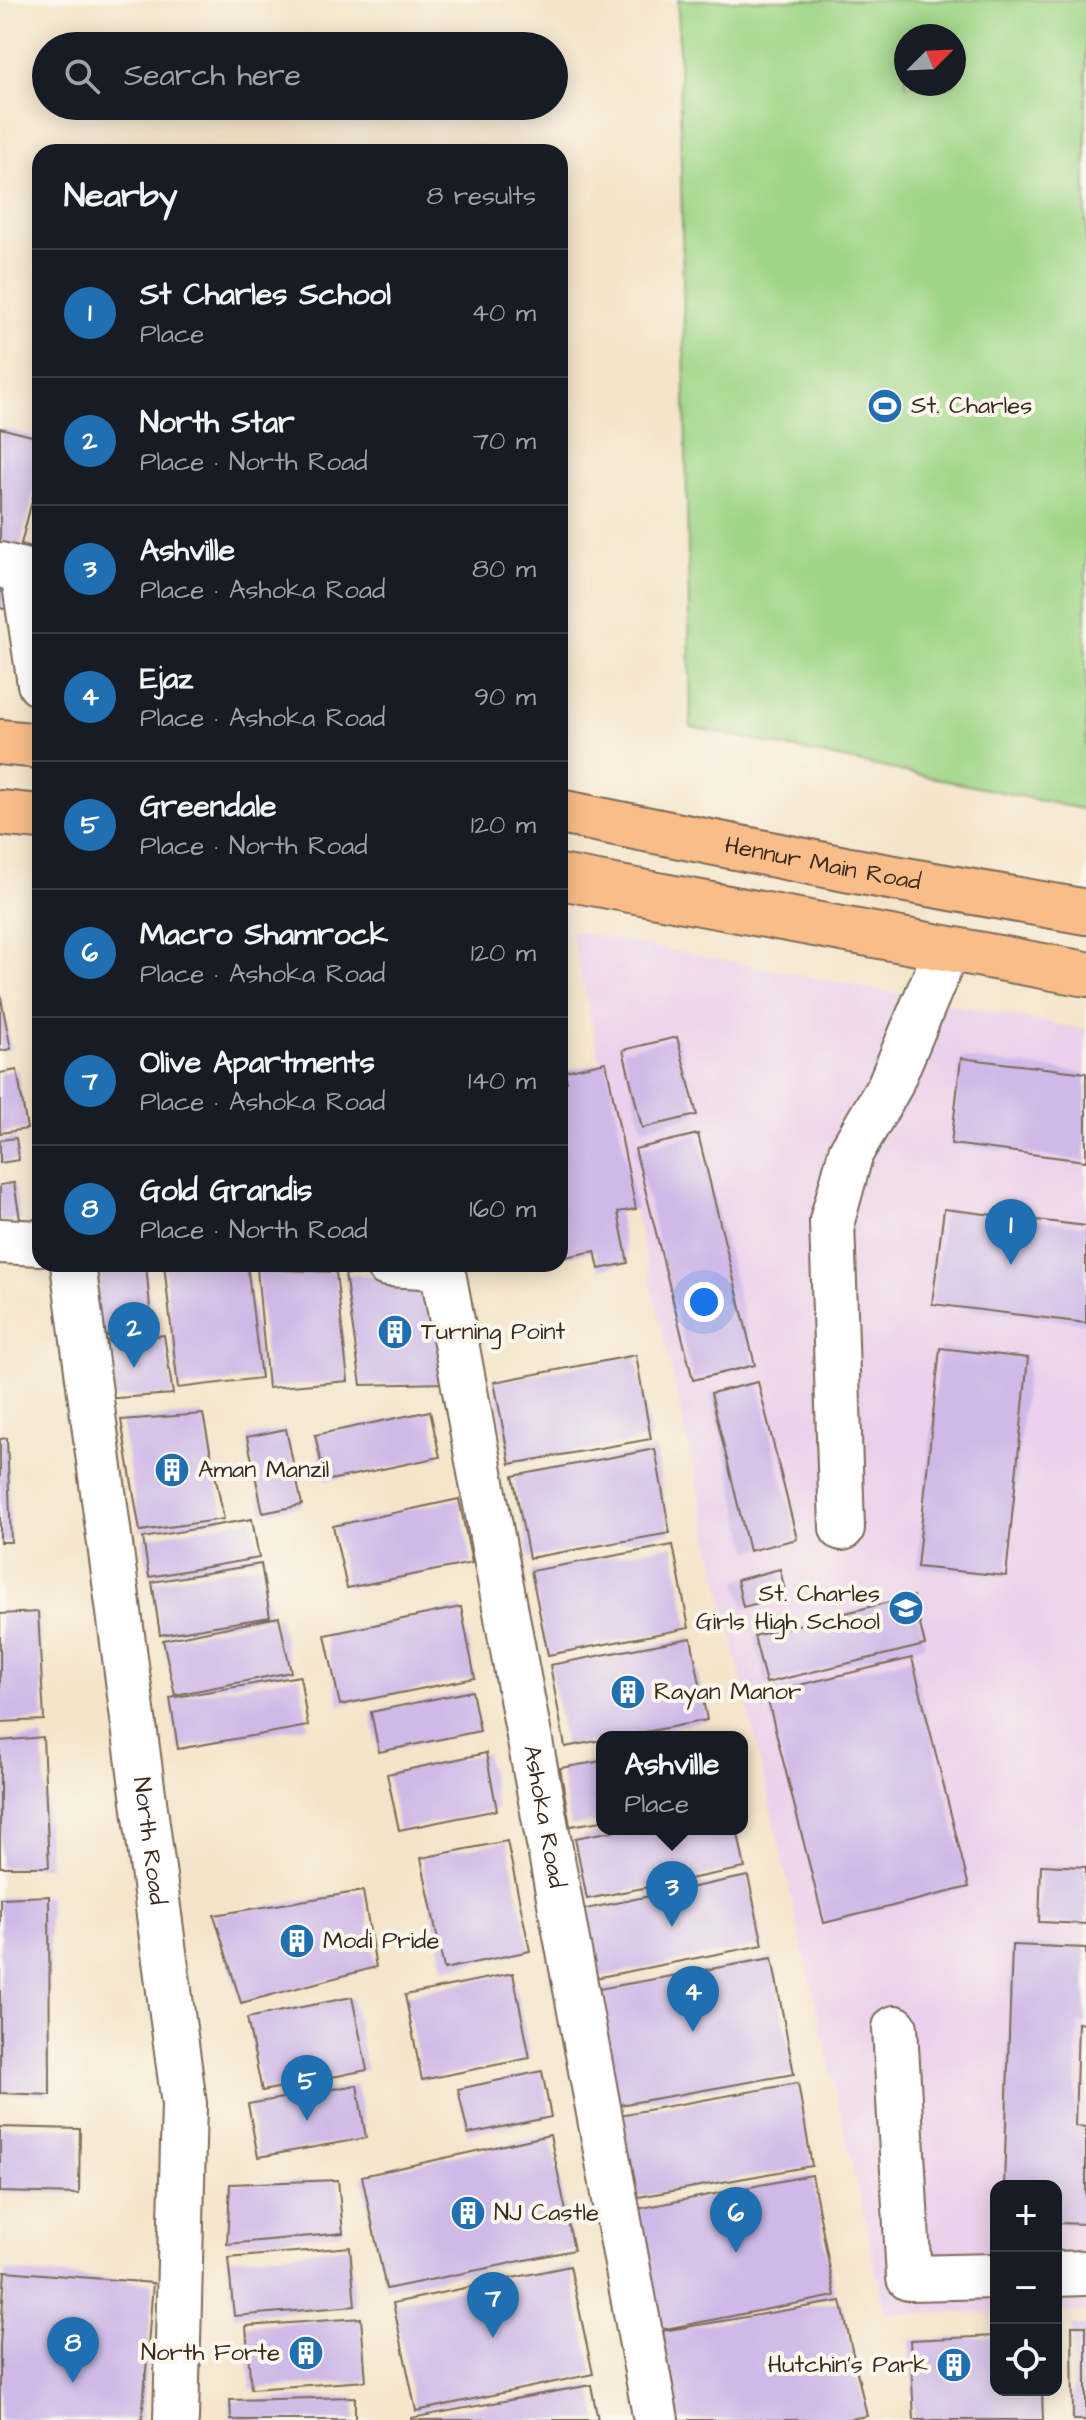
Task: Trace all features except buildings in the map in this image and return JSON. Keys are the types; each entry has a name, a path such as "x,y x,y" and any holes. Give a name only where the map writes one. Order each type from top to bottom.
{"main road":[{"path":"0,742 32,745"},
{"path":"0,813 32,816"},
{"name":"Hennur Main Road","path":"568,814 850,870 1086,912"},
{"path":"568,878 1086,974"}],"street":[{"path":"0,565 23,571 32,631"},
{"path":"842,1528 832,1221 851,1152 889,1087 947,949"},
{"path":"0,1241 32,1243"},
{"name":"North Road","path":"74,1272 184,2104 176,2420"},
{"name":"Ashoka Road","path":"443,1272 656,2420"},
{"path":"895,2028 909,2278 990,2276"},
{"path":"1062,2274 1086,2273"}],"shaded area":[{"name":"St. Charles Girls High School","path":"571,931 1086,1030 1086,2313 1062,2313 1062,2180 990,2180 990,2313 886,2313"}],"green space":[{"name":"St. Charles","path":"678,0 1086,0 1086,810 691,727"}],"place":[{"name":"St. Charles","path":"885,406"},
{"name":"St Charles School","path":"1011,1265"},
{"name":"Turning Point","path":"395,1332"},
{"name":"North Star","path":"134,1368"},
{"name":"Aman Manzil","path":"172,1470"},
{"name":"St. Charles Girls High School","path":"906,1608"},
{"name":"Rayan Manor","path":"628,1692"},
{"name":"Ashville","path":"672,1927"},
{"name":"Modi Pride","path":"297,1941"},
{"name":"Ejaz","path":"693,2032"},
{"name":"Greendale","path":"307,2121"},
{"name":"NJ Castle","path":"468,2213"},
{"name":"Macro Shamrock","path":"736,2253"},
{"name":"Olive Apartments","path":"493,2338"},
{"name":"North Forte","path":"306,2353"},
{"name":"Hutchin's Park","path":"954,2365"},
{"name":"Gold Grandis","path":"73,2383"}]}
